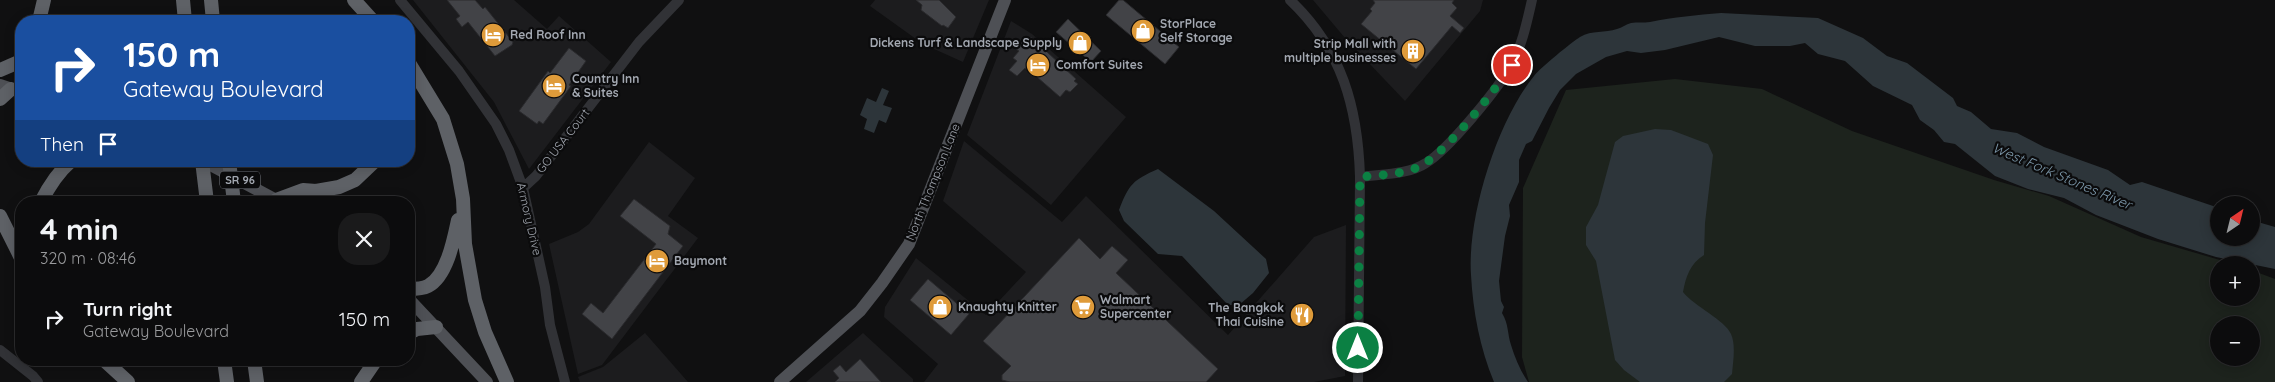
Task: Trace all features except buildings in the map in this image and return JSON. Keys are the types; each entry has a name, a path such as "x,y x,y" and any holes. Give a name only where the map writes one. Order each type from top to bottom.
{"highway":[{"path":"40,15 44,0"},
{"path":"183,0 185,15"},
{"path":"211,0 212,15"},
{"path":"354,0 368,15"},
{"path":"0,70 15,64"},
{"path":"415,73 444,119 457,164 463,199 465,244 475,300 485,332 506,382"},
{"path":"0,99 11,89"},
{"path":"415,288 427,287 434,281 452,248 459,216 457,164"},
{"path":"44,196 49,185 64,167"},
{"path":"203,167 204,196"},
{"path":"230,167 233,196"},
{"path":"289,196 303,190 316,191 339,186 354,180 368,167"},
{"path":"0,216 15,246"},
{"path":"415,330 436,327"},
{"path":"111,366 128,382"},
{"path":"225,366 227,382"},
{"path":"255,366 257,382"},
{"path":"361,382 372,366"}],"main road":[{"name":"North Thompson Lane","path":"780,382 860,311 909,244 1005,0"},
{"name":"SR 96","path":"214,167 269,196"},
{"path":"415,305 487,382"}],"street":[{"name":"Armory Drive","path":"400,0 413,15"},
{"name":"GO USA Court","path":"523,188 536,176 639,42 679,0"},
{"path":"1290,0 1323,38 1342,72 1352,105 1359,146 1360,177 1358,382"},
{"path":"1360,177 1401,172 1416,168 1427,163 1438,153 1496,88 1512,65 1523,36 1532,0"},
{"name":"Armory Drive","path":"415,18 456,67 496,124 508,150 523,188 545,287 550,325 565,382"},
{"path":"0,350 15,362"},
{"path":"20,366 38,382"}],"shaded area":[{"path":"413,0 514,0 547,29 559,16 611,62 529,169 494,102"},
{"path":"875,0 989,0 963,62 923,44 870,6"},
{"path":"1313,0 1483,0 1480,11 1405,101 1345,38"},
{"path":"1011,21 1032,34 1126,117 1051,205 967,135"},
{"path":"1675,79 1762,89 1852,131 1994,180 2049,196 2141,237 2210,257 2210,306 2260,306 2260,273 2275,279 2275,382 1529,382 1522,357 1523,188 1566,90"},
{"path":"964,141 1062,222 1086,196 1228,335 1314,237 1346,225 1345,376 1314,382 924,382 938,364 884,317 885,307 916,258 986,315 1026,272 943,201"},
{"path":"649,142 695,178 668,216 698,238 602,365 578,374 549,244 578,232 589,224"},
{"path":"645,333 688,382 580,382 578,377 603,367"},
{"path":"863,333 913,379 913,382 806,382"}],"water":[{"name":"West Fork Stones River","path":"1721,13 1818,18 1863,38 1887,56 1907,63 1953,98 1957,106 1971,112 1991,129 2017,133 2044,147 2108,170 2130,185 2142,182 2210,205 2210,246 2260,246 2260,223 2275,227 2275,269 2260,266 2260,256 2213,256 2158,239 2096,215 2064,198 2028,189 1995,176 1955,144 1944,142 1934,130 1920,120 1912,105 1873,86 1845,61 1818,54 1805,43 1790,46 1755,46 1719,37 1665,50 1641,53 1627,51 1606,57 1576,74 1560,90 1532,141 1526,144 1519,160 1519,182 1509,205 1510,216 1505,236 1499,281 1501,301 1504,307 1502,313 1507,325 1511,345 1518,364 1528,382 1494,382 1481,343 1475,316 1471,252 1479,198 1497,143 1508,118 1534,76 1580,37 1594,32 1612,30 1631,23"},
{"path":"882,88 889,91 883,105 892,108 886,123 879,120 874,133 864,129 867,119 860,115 867,98 876,102"},
{"path":"1655,129 1671,130 1708,144 1713,155 1705,223 1704,255 1695,262 1689,271 1683,292 1723,323 1733,338 1732,374 1724,382 1640,382 1624,370 1615,360 1596,261 1586,245 1586,227 1598,205 1615,142 1623,136"},
{"path":"1158,169 1214,211 1266,259 1269,273 1253,293 1239,305 1228,305 1182,256 1158,254 1124,221 1119,210 1129,189 1137,180"}],"place":[{"name":"StorPlace Self Storage","path":"1143,31"},
{"name":"Red Roof Inn","path":"493,35"},
{"name":"Dickens Turf & Landscape Supply","path":"1080,43"},
{"name":"Strip Mall with multiple businesses","path":"1413,51"},
{"name":"Comfort Suites","path":"1038,65"},
{"name":"Country Inn & Suites","path":"554,86"},
{"name":"Baymont","path":"657,261"},
{"name":"Knaughty Knitter","path":"940,307"},
{"name":"Walmart Supercenter","path":"1083,307"},
{"name":"The Bangkok Thai Cuisine","path":"1302,315"}],"route":[{"path":"1358,348 1360,177 1401,172 1427,163 1464,126 1496,88 1512,65"}]}
